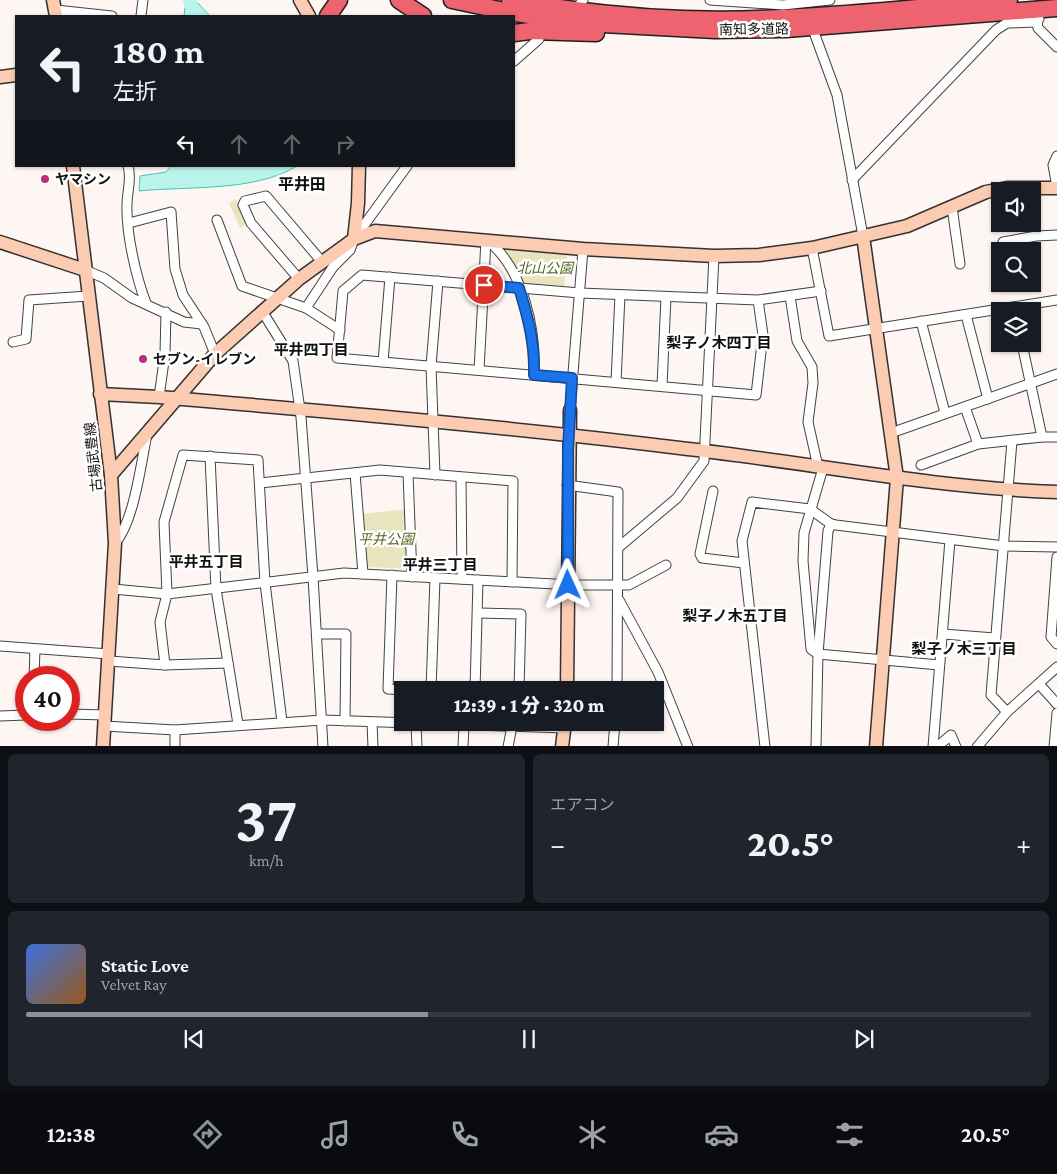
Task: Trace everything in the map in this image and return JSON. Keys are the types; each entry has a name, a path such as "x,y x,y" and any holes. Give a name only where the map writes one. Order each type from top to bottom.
{"highway":[{"path":"329,15 339,0"},
{"path":"339,15 348,0"},
{"path":"399,0 422,15"},
{"name":"南知多道路","path":"452,0 509,12 584,22 689,24 786,29 1057,8"},
{"name":"南知多道路","path":"510,0 689,24 1009,0"},
{"path":"556,0 667,12 689,24"},
{"path":"515,33 530,31 624,34 689,24"}],"street":[{"path":"141,15 143,0"},
{"path":"300,0 308,15"},
{"path":"710,0 782,5 830,0"},
{"path":"55,9 104,15"},
{"path":"852,180 996,30 1007,24 1039,19 1038,28 1057,47"},
{"path":"815,35 837,95 863,236 897,478 876,746"},
{"path":"515,60 539,39"},
{"path":"0,76 15,75"},
{"path":"111,475 215,354 299,279 354,239 375,231 583,249 714,256 759,255 812,248 907,226 996,189 1057,187 1053,165 1057,156"},
{"name":"古場武豊線","path":"73,167 111,475 115,543 103,746"},
{"path":"128,167 130,174 127,205 129,223 138,282 146,303"},
{"path":"354,239 359,167"},
{"path":"306,308 333,267 350,250 354,239 406,167"},
{"path":"299,279 251,223 243,205 245,201 266,196 323,263"},
{"path":"952,206 962,257"},
{"path":"129,223 170,212 175,269 184,295 202,324 215,354"},
{"path":"217,220 242,286 306,308 340,330"},
{"path":"1003,242 1036,236 1057,235"},
{"path":"479,370 486,240"},
{"path":"486,240 508,265 519,288 530,323 535,352 534,375"},
{"path":"0,242 85,270 104,278 132,298 166,312 184,322 202,324"},
{"path":"812,248 822,291 829,336 876,330 879,327 991,312"},
{"path":"567,681 569,434 583,249"},
{"path":"618,547 677,498 702,466 705,451 714,256"},
{"path":"758,300 764,335 756,395 338,358 343,290 362,275 580,293 666,297 758,300 822,291"},
{"path":"383,362 390,277"},
{"path":"435,475 431,366 438,281"},
{"path":"616,382 620,295"},
{"path":"13,342 26,339 29,300 88,296"},
{"path":"790,296 797,341 812,367 813,383 808,434 820,467 804,533 803,561 811,649 818,654 939,665"},
{"path":"662,386 666,297"},
{"path":"1041,304 1057,300"},
{"path":"262,311 293,361 300,409 314,576 324,746"},
{"path":"159,397 165,354 166,312"},
{"path":"966,315 988,400"},
{"path":"921,321 945,413"},
{"path":"1024,352 1042,437"},
{"path":"891,433 1057,374"},
{"path":"100,394 177,398 569,434 897,478 1008,490 1057,492"},
{"path":"964,407 978,444"},
{"path":"115,543 125,529 138,481 148,432"},
{"path":"921,465 978,444 1042,437 1057,438"},
{"path":"1008,712 991,695 1012,440"},
{"path":"165,665 160,622 167,594 164,522 182,455 258,460 265,583 282,722"},
{"path":"210,456 216,589 238,724"},
{"path":"260,483 380,470 513,481 512,582"},
{"path":"355,473 364,574"},
{"path":"408,473 412,577"},
{"path":"461,478 462,579"},
{"path":"568,485 618,492 618,681"},
{"path":"713,491 700,554 702,558 744,563"},
{"path":"765,746 742,541 752,502 810,509 831,524 1004,546 1057,547"},
{"path":"816,746 818,654 831,524"},
{"path":"933,746 950,540"},
{"path":"1057,557 1051,637 1057,644"},
{"path":"113,589 167,594 344,573 568,585 618,585 634,584 666,565"},
{"path":"392,576 388,689 394,689"},
{"path":"431,681 435,578"},
{"path":"475,681 478,580"},
{"path":"618,599 658,672 688,746"},
{"path":"478,613 521,614 519,681"},
{"path":"318,634 346,634 345,721"},
{"path":"942,634 995,638"},
{"path":"0,646 109,657 165,665 228,663"},
{"path":"34,666 35,649"},
{"path":"977,746 1008,712 1057,667"},
{"path":"1039,684 1057,704"},
{"path":"1054,746 1057,713"},
{"path":"0,716 15,715"},
{"path":"80,716 175,730 238,724 323,720 394,722"},
{"path":"372,722 373,746"},
{"path":"175,730 175,746"},
{"path":"416,731 417,746"},
{"path":"463,746 464,731"},
{"path":"508,746 511,731"},
{"path":"562,746 564,731"},
{"path":"613,746 614,731"},
{"path":"937,746 951,735 956,746"}],"green space":[{"path":"236,199 247,223 240,228 229,203"},
{"name":"北山公園","path":"501,246 567,252 564,288 523,285 501,252"},
{"name":"平井公園","path":"407,509 408,567 406,569 369,567 367,565 362,514"}],"water":[{"path":"196,1 209,15 184,15 185,7"},
{"path":"170,167 295,167 261,180 241,184 139,191 140,176 166,172"}],"waterway":[{"path":"190,0 191,4"}],"place":[{"name":"ヤマシン","path":"45,179"},
{"name":"セブン-イレブン","path":"143,359"}],"district":[{"name":"平井田","path":"302,184"},
{"name":"梨子ノ木四丁目","path":"719,343"},
{"name":"平井四丁目","path":"311,350"},
{"name":"平井五丁目","path":"206,562"},
{"name":"平井三丁目","path":"440,565"},
{"name":"梨子ノ木五丁目","path":"735,616"},
{"name":"梨子ノ木三丁目","path":"964,649"}],"route":[{"path":"484,285 519,288 530,323 535,352 534,375 572,378 568,450 568,585"}]}
